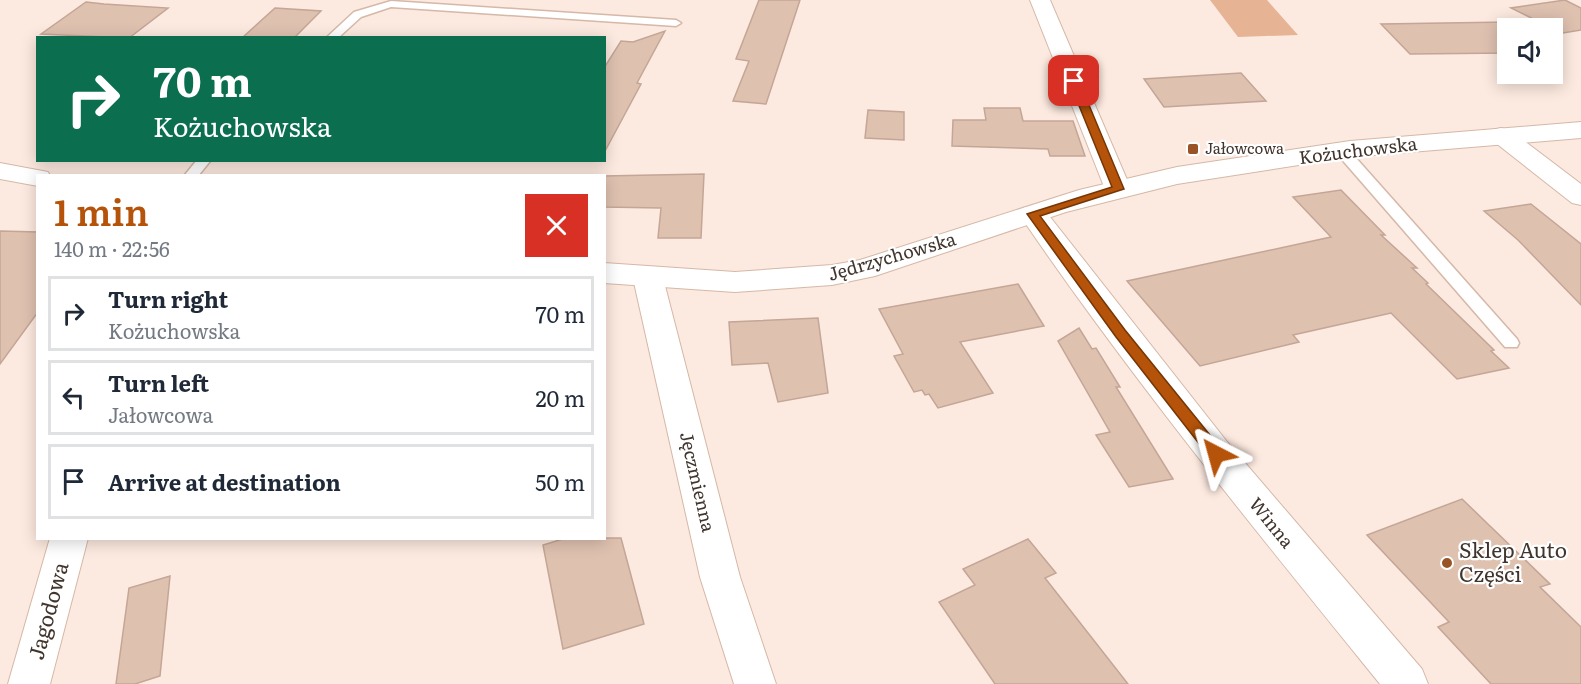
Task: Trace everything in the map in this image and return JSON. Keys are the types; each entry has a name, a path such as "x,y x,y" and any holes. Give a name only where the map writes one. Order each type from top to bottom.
{"main road":[{"name":"Kożuchowska","path":"1033,214 1118,189 1251,164 1501,135 1581,130"},
{"path":"0,171 36,178"},
{"name":"Jędrzychowska","path":"606,273 758,284 834,276 864,269 1033,214"}],"street":[{"path":"1040,0 1118,189"},
{"path":"1501,135 1581,197"},
{"name":"Winna","path":"1033,214 1120,334 1228,469 1407,684"},
{"name":"Jęczmienna","path":"648,278 720,577 755,684"},
{"name":"Jagodowa","path":"29,684 68,540"}],"lane":[{"path":"334,36 354,15 369,7 391,4 676,23"},
{"path":"1343,152 1511,343"},
{"path":"192,174 203,162"}],"shaded area":[{"path":"1210,0 1267,0 1298,35 1238,37"}],"building":[{"path":"759,0 800,0 766,104 733,101 749,61 736,59"},
{"path":"1565,0 1581,8 1581,30 1563,33 1563,18 1532,18 1511,8"},
{"path":"86,2 168,8 132,36 41,34"},
{"path":"275,8 321,11 296,36 244,36"},
{"path":"1497,22 1497,53 1410,54 1381,24"},
{"path":"665,31 637,83 641,84 606,149 606,65 621,41 633,42"},
{"path":"1241,73 1266,101 1164,107 1144,79"},
{"path":"984,108 1020,108 1023,121 1073,121 1085,156 1050,156 1048,149 952,146 953,120 986,120"},
{"path":"868,110 904,112 904,140 865,138"},
{"path":"704,174 701,238 658,238 661,208 606,207 606,176"},
{"path":"1341,190 1385,235 1381,235 1417,268 1412,268 1428,283 1426,284 1494,350 1491,351 1509,368 1457,379 1391,313 1293,335 1299,342 1200,366 1127,281 1331,237 1293,197"},
{"path":"1531,204 1581,244 1581,305 1518,240 1484,211"},
{"path":"0,231 36,232 36,315 0,364"},
{"path":"1018,284 1044,326 960,342 993,393 938,408 929,394 925,395 922,390 914,392 894,356 903,354 879,309"},
{"path":"818,318 828,393 778,402 768,363 732,365 729,322"},
{"path":"1079,328 1092,349 1096,348 1120,387 1116,387 1173,479 1129,487 1096,435 1110,432 1058,341"},
{"path":"1462,499 1550,584 1540,587 1581,627 1581,684 1491,684 1438,627 1449,622 1367,535"},
{"path":"621,538 644,624 563,649 543,545 559,540"},
{"path":"1028,539 1056,573 1045,578 1128,684 995,684 939,602 975,585 963,569"},
{"path":"170,576 160,676 135,684 116,684 129,588"}],"place":[{"name":"Jałowcowa","path":"1193,149"},
{"name":"Sklep Auto Części","path":"1447,563"}],"route":[{"path":"1074,81 1118,189 1033,214 1120,334 1216,454"}]}
